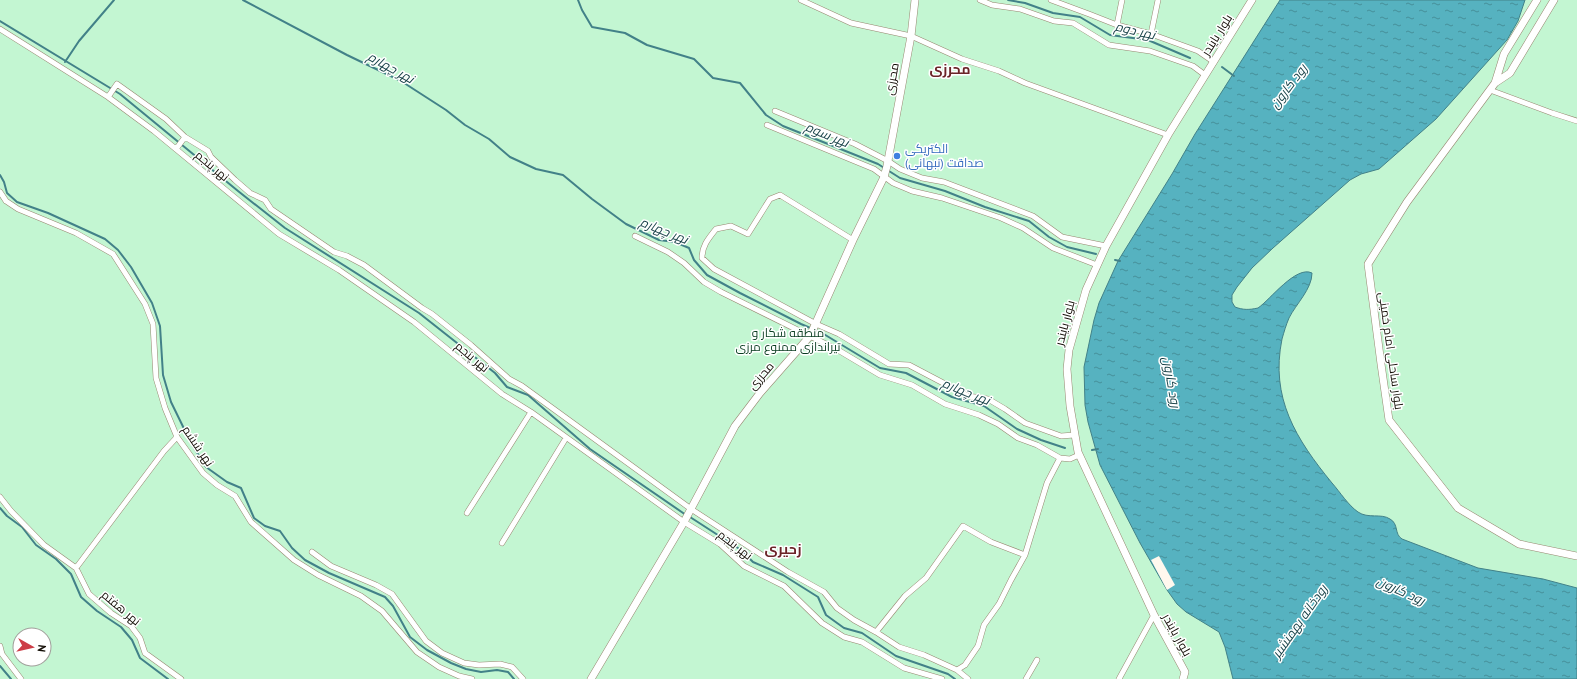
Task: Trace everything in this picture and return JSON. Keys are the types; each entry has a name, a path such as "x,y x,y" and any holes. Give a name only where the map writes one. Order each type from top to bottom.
{"street":[{"path":"801,0 851,23 911,36 962,59 1000,71 1026,83 1168,135"},
{"name":"محرزی","path":"590,679 690,511 735,426 760,393 813,330 886,169 911,36 915,0"},
{"path":"980,0 992,5 1020,9 1054,21 1073,23 1109,45 1150,51 1193,66 1205,75"},
{"path":"1051,0 1117,25 1151,34 1198,51 1214,62"},
{"path":"1117,25 1122,0"},
{"path":"1151,34 1158,0"},
{"name":"بلوار بایندر","path":"1184,675 1154,615 1079,455 1074,435 1067,369 1069,350 1086,290 1106,246 1168,135 1252,0"},
{"name":"بلوار ساحلی امام خمینی","path":"1537,0 1504,54 1495,83 1407,202 1368,264 1389,420 1458,508 1519,544 1577,556"},
{"name":"بلوار ساحلی امام خمینی","path":"1495,83 1510,73 1554,0"},
{"name":"نهر پنجم","path":"0,29 109,95 154,131 177,147 279,234 339,270 414,322 502,394 531,412 684,521 720,544 744,566 784,586 822,623 844,637 862,642 904,668 942,679"},
{"name":"نهر پنجم","path":"109,95 117,84 166,119 184,139 208,151 211,157 235,180 250,193 265,200 271,209 334,252 347,256 364,265 432,314 471,345 509,379 522,386 690,511 788,572 824,592 837,608 854,620 899,647 924,655 957,670 968,679"},
{"path":"1490,90 1577,121"},
{"path":"775,111 855,144 886,169 893,183 912,191 942,198 983,213 1002,218 1023,228 1053,248 1097,265"},
{"path":"768,125 874,169 900,169 922,178 944,182 1033,216 1062,237 1106,246"},
{"path":"177,147 184,139"},
{"name":"نهر ششم","path":"0,192 6,201 18,209 76,233 113,254 145,304 153,324 156,378 165,408 177,437 203,473 235,496 252,522 294,560 318,575 361,596 382,612 417,652 439,667 459,676 472,679"},
{"path":"853,240 780,195 770,199 748,234 731,226 716,229 705,243 702,250 702,258 714,270 813,330 838,350 880,375 912,385 945,404 979,415 998,424 1018,438 1037,445 1060,458 1070,459 1079,455"},
{"path":"635,236 668,252 684,263 704,282 721,292 813,330 839,334 889,364 909,365 968,396 988,399 1025,423 1061,436 1074,435"},
{"path":"467,513 531,412"},
{"path":"76,568 164,451 177,437"},
{"path":"502,543 566,438"},
{"path":"957,670 965,665 978,646 984,625 1000,604 1025,555 1047,483 1060,458"},
{"name":"نهر هفتم","path":"0,497 11,511 44,545 76,568 89,594 110,613 131,626 140,638 145,653 181,679"},
{"path":"876,632 905,596 926,578 963,526 991,542 1025,555"},
{"path":"312,552 331,566 376,585 392,594 426,641 442,653 464,663 479,665 500,664 512,667 524,679"},
{"path":"1118,679 1154,615"},
{"path":"0,646 2,654 21,679"},
{"path":"1026,679 1037,660"}],"green space":[{"name":"منطقه شکار و تیراندازی ممنوع مرزی","path":"0,0 1577,0 1577,679 0,679"}],"water":[{"path":"1280,0 1525,0 1518,21 1507,40 1436,119 1379,169 1361,174 1350,180 1273,248 1252,268 1237,287 1232,295 1232,302 1235,307 1241,309 1258,308 1291,278 1306,272 1312,273 1307,291 1287,323 1282,339 1279,360 1283,399 1297,434 1307,450 1319,467 1354,509 1362,514 1383,516 1390,519 1395,524 1398,534 1402,539 1478,568 1543,579 1577,588 1577,679 1233,679 1225,647 1219,632 1186,612 1177,604 1167,590 1140,543 1100,465 1088,422 1085,405 1084,367 1099,303 1118,261 1195,134"}],"pier":[{"path":"1159,556 1175,585 1167,590 1151,560"}],"waterway":[{"path":"65,62 79,41 114,0"},
{"name":"نهر چهارم","path":"243,0 347,55 401,81 446,110 465,125 489,139 510,157 536,169 563,175 626,224 659,240 675,242 689,248 694,260 707,275 740,293 822,333 880,368 906,373 952,397 984,406 1017,429 1041,440 1065,448"},
{"name":"نهر سوم","path":"578,0 592,27 625,33 647,45 694,59 713,78 740,83 766,115 783,126 878,164 900,178 945,191 985,207 1029,221 1049,237 1067,247 1096,254"},
{"name":"نهر دوم","path":"1008,0 1025,3 1053,13 1080,17 1110,35 1148,40 1190,58"},
{"path":"0,21 120,94 285,228 419,313 495,373 507,387 528,395 590,449 686,515"},
{"path":"1222,67 1234,76"},
{"path":"0,175 7,193 17,202 48,213 105,239 118,250 131,267 152,303 160,326 163,375 171,402 191,443 206,467 227,482 241,488 254,518 265,526 280,531 292,548 305,560 329,573 385,597 393,606 410,637 427,650 466,669 481,672 497,670 508,672 514,679"},
{"path":"1115,260 1120,261"},
{"path":"1092,450 1098,449"},
{"path":"0,508 7,516 22,527 36,545 56,559 71,574 81,597 97,611 121,627 132,640 140,658 168,679"},
{"path":"690,517 741,550 753,562 783,575 818,597 826,615 844,628 862,633 896,656 948,674 955,679"},
{"path":"0,666 11,679"}],"place":[{"name":"الکتریکی صداقت (نبهانی)","path":"897,156"}],"district":[{"name":"محرزی","path":"950,69"},
{"name":"زحیری","path":"783,549"}],"water label":[{"name":"رود کارون","path":"1288,86"},
{"name":"رود کارون","path":"1172,382"},
{"name":"رود کارون","path":"1401,590"},
{"name":"رودخانه بهمنشیر","path":"1299,621"}]}
